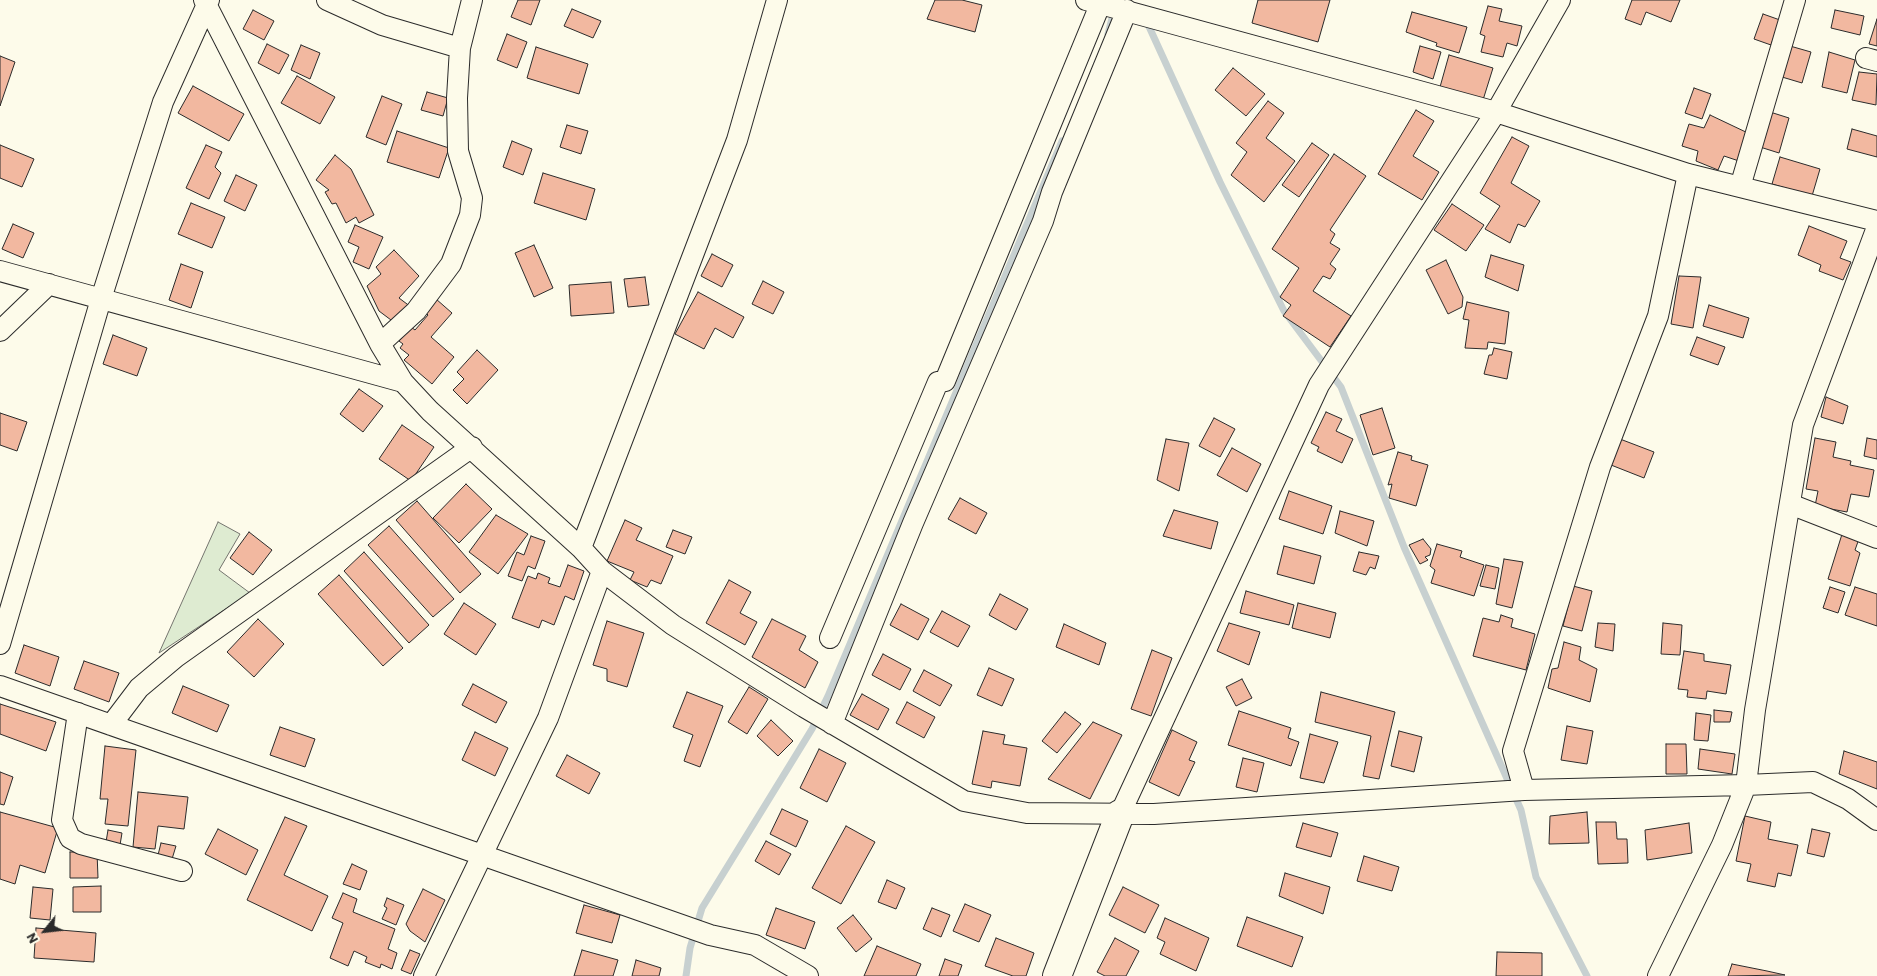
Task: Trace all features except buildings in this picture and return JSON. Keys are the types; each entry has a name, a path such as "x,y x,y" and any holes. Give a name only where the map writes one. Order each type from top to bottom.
{"street":[{"path":"327,0 382,25 460,48"},
{"path":"380,344 416,312 451,264 470,215 472,198 458,151 460,48 472,0"},
{"path":"581,548 737,140 777,0"},
{"path":"1057,976 1120,814 1321,383 1336,357 1496,112 1560,0"},
{"path":"1740,187 1795,0"},
{"path":"0,644 101,298 163,102 207,2"},
{"path":"207,2 380,344 403,382 430,411 472,447 581,548 602,571 672,626 832,724 964,801 1027,813 1120,814 1191,812 1497,791 1746,786 1812,782 1848,799 1877,820"},
{"path":"830,638 938,382 945,381 1098,2 1137,10 1496,112 1688,174 1877,221"},
{"path":"832,724 913,523 1043,221 1052,192 1137,10"},
{"path":"1521,790 1513,751 1600,467 1658,316 1688,174"},
{"path":"1658,976 1722,845 1746,786 1755,710 1803,425 1877,227"},
{"path":"0,271 403,382"},
{"path":"0,331 49,284"},
{"path":"111,725 139,688 176,657 472,447"},
{"path":"1790,504 1877,538"},
{"path":"424,976 548,718 602,571"},
{"path":"0,686 710,935 756,945 808,976"},
{"path":"78,713 62,820 70,838 81,844 182,871"}],"green space":[{"path":"218,522 240,534 219,570 250,593 159,653"}],"waterway":[{"path":"1108,34 1114,10"},
{"path":"1146,20 1220,182 1284,311 1341,387 1404,547 1521,810 1536,877 1587,976"},
{"path":"686,976 690,948 702,908 812,729 828,696 1062,141"}]}
